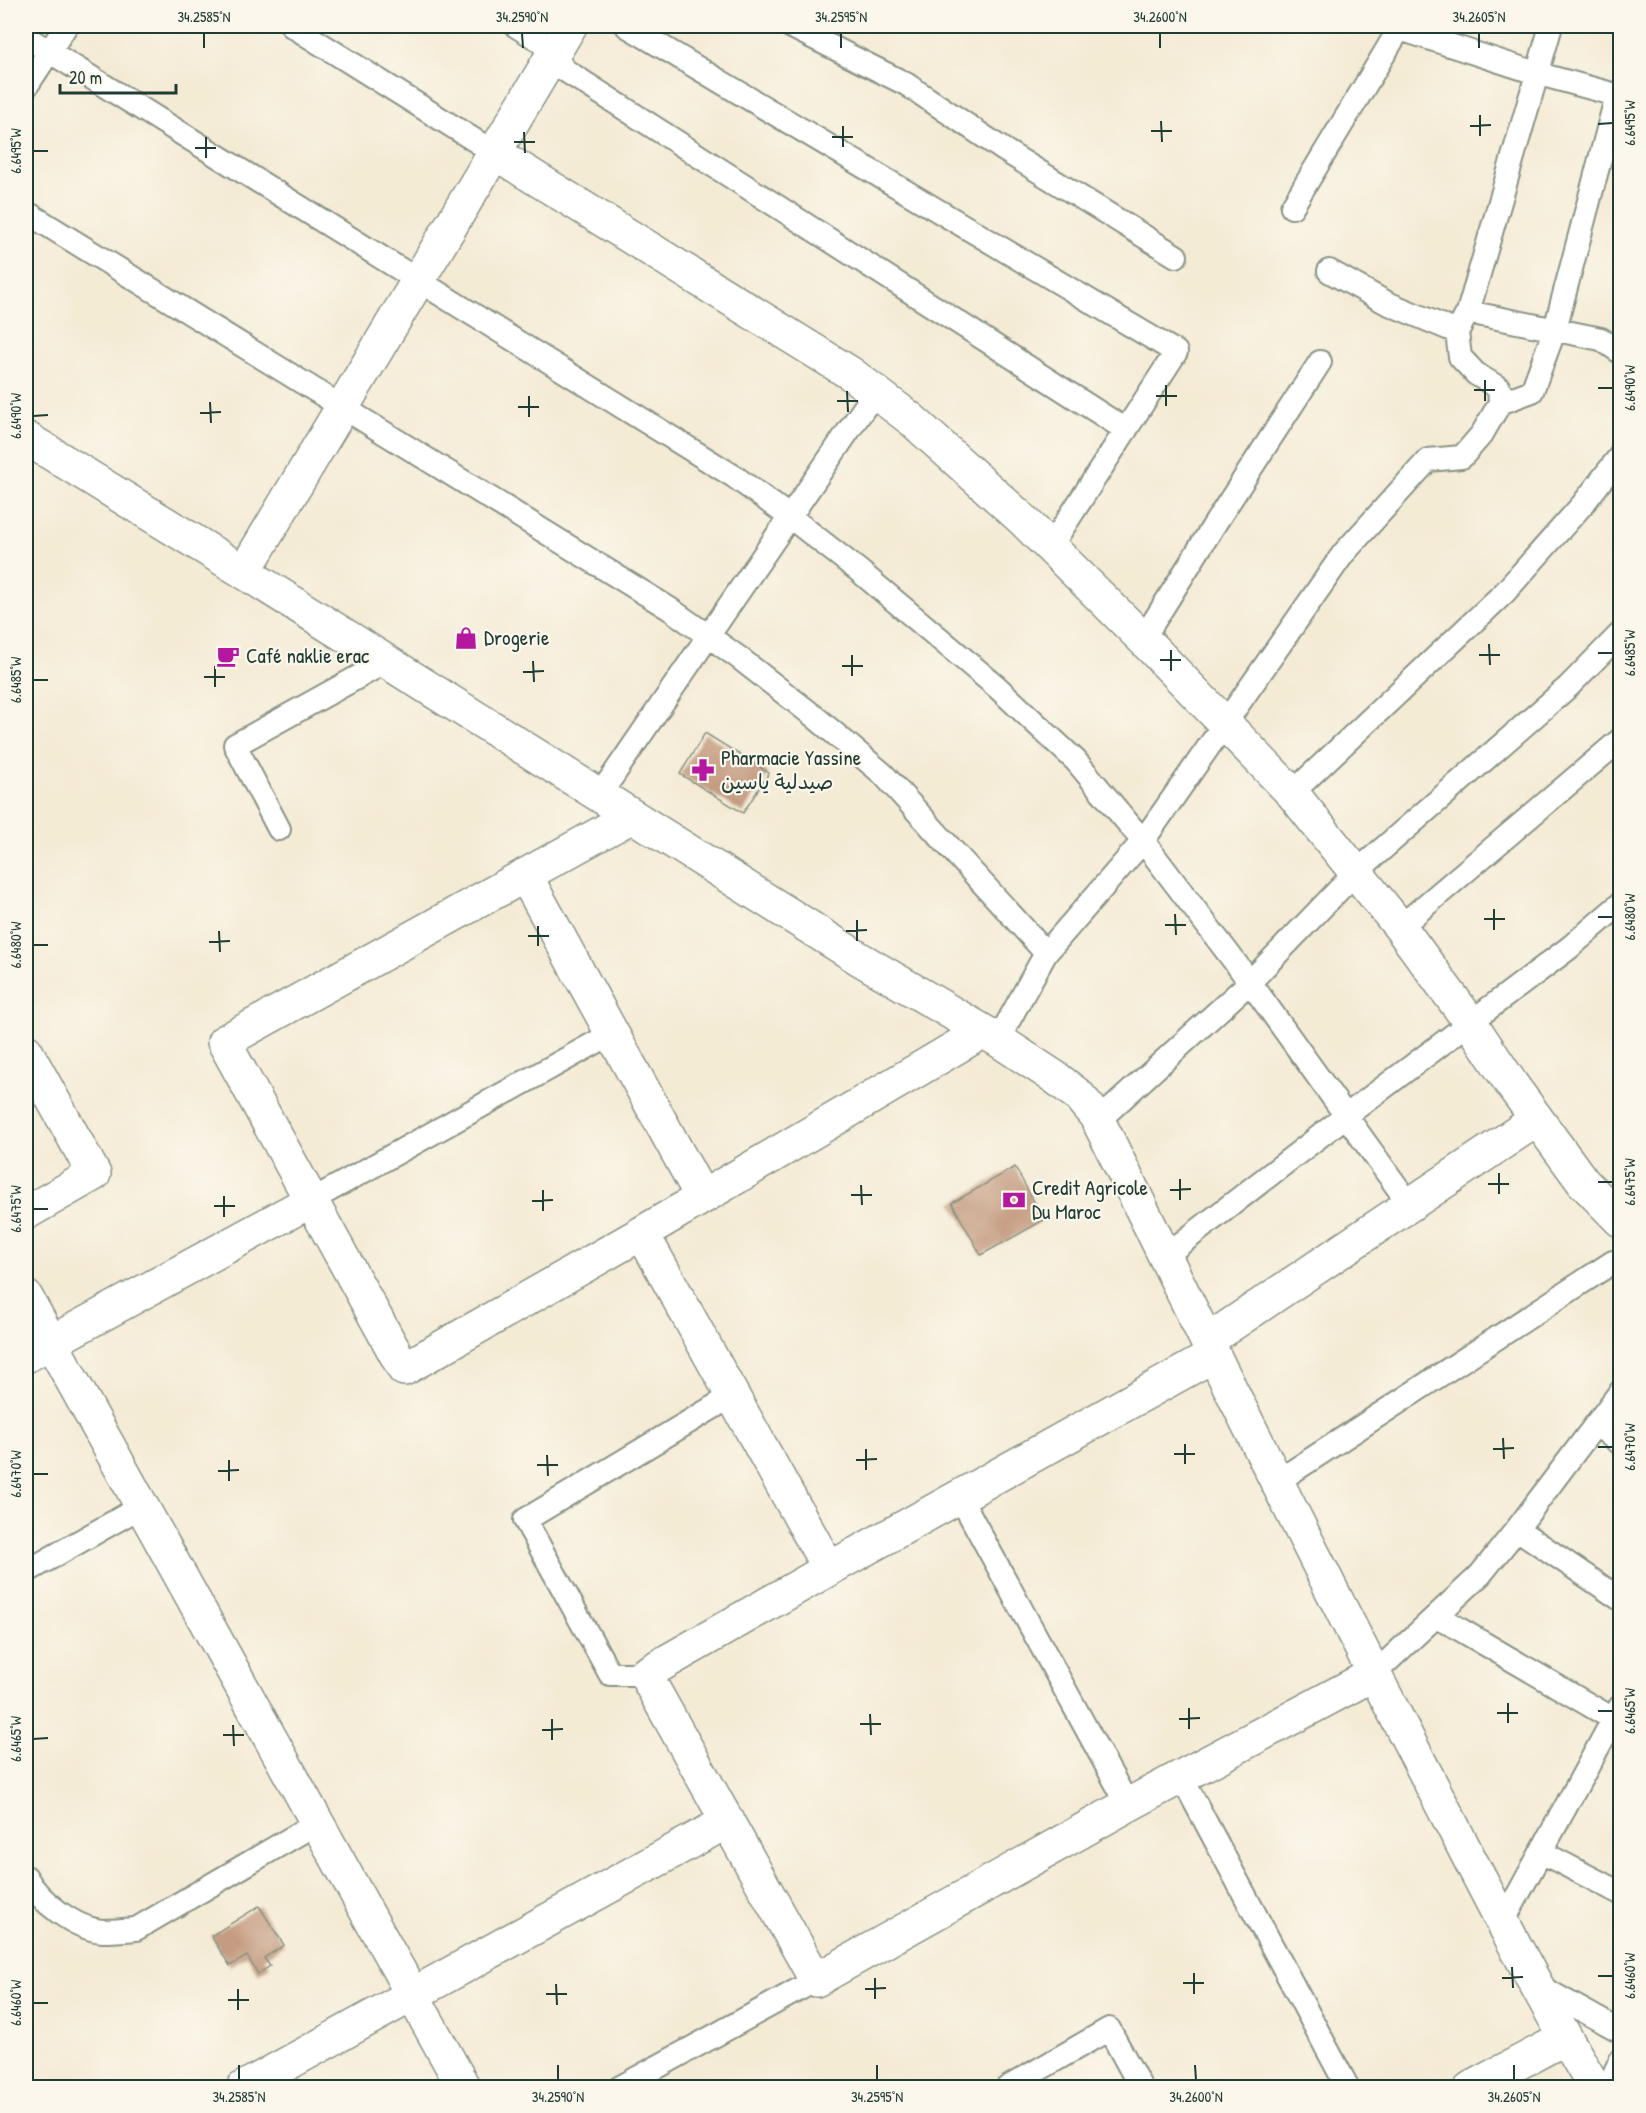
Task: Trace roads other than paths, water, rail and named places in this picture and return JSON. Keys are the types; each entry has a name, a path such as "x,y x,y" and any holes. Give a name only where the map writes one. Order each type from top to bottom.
{"street":[{"path":"244,572 570,26"},
{"path":"495,153 850,373 911,419 1051,546 1292,793 1400,927 1470,1022 1536,1120 1583,1182 1620,1220"},
{"path":"27,441 244,572 860,959 990,1036 1056,1078 1078,1095 1098,1121 1374,1674 1503,1922 1595,2088"},
{"path":"632,816 224,1041 404,1369 702,1197 990,1036"},
{"path":"525,875 702,1197"},
{"path":"26,1051 94,1174 26,1213"},
{"path":"1374,1674 1128,1805 816,1980 645,1674 960,1497 1210,1348 1410,1205 1536,1120"},
{"path":"38,1349 312,1200"},
{"path":"642,1233 829,1569"},
{"path":"26,1298 38,1349 142,1506 464,2088"},
{"path":"243,2088 728,1821"},
{"path":"1471,2088 1565,2037"}],"lane":[{"path":"26,87 66,26"},
{"path":"292,26 495,153"},
{"path":"516,26 539,40 566,71 1126,430"},
{"path":"627,26 1176,352 1051,546"},
{"path":"790,26 906,84 1004,150 1176,256"},
{"path":"990,1036 1046,953 1143,841 1343,554 1428,460 1462,457 1482,434 1500,403 1499,388 1476,374 1460,357 1457,332 1468,312 1539,74 1551,26"},
{"path":"1292,207 1400,27 1539,74 1619,96 1555,329 1532,392 1500,403"},
{"path":"26,37 735,477 858,570 997,687 1076,761 1143,841 1250,982 1410,1205"},
{"path":"26,212 670,609 708,636 816,717 883,774 1046,953"},
{"path":"1329,271 1387,303 1457,332"},
{"path":"1468,312 1601,339 1620,352"},
{"path":"1143,639 1320,362"},
{"path":"599,796 875,392"},
{"path":"1292,793 1505,592 1583,504 1620,456"},
{"path":"1098,1121 1250,982 1355,873 1568,687 1620,634"},
{"path":"279,829 235,746 387,661"},
{"path":"1400,927 1620,740"},
{"path":"1165,1256 1569,948 1620,904"},
{"path":"312,1200 611,1034"},
{"path":"1278,1481 1613,1262"},
{"path":"1374,1674 1480,1575 1518,1529 1620,1392"},
{"path":"645,1674 610,1674 525,1520 732,1396"},
{"path":"1597,1425 1620,1443"},
{"path":"960,1497 1128,1805"},
{"path":"26,1572 142,1506"},
{"path":"1518,1529 1620,1599"},
{"path":"1437,1616 1618,1716 1503,1922"},
{"path":"1181,1776 1348,2088"},
{"path":"26,1877 33,1890 65,1918 102,1931 136,1929 317,1823"},
{"path":"1541,1852 1620,1893"},
{"path":"619,2088 816,1980"},
{"path":"1537,1985 1620,2031"},
{"path":"1007,2088 1109,2029 1141,2088"},
{"path":"1608,2088 1620,2061"}],"place":[{"name":"Drogerie","path":"466,638"},
{"name":"Café naklie erac","path":"228,656"},
{"name":"Pharmacie Yassine صيدلية ياسين","path":"703,770"},
{"name":"Credit Agricole Du Maroc","path":"1014,1200"}]}
